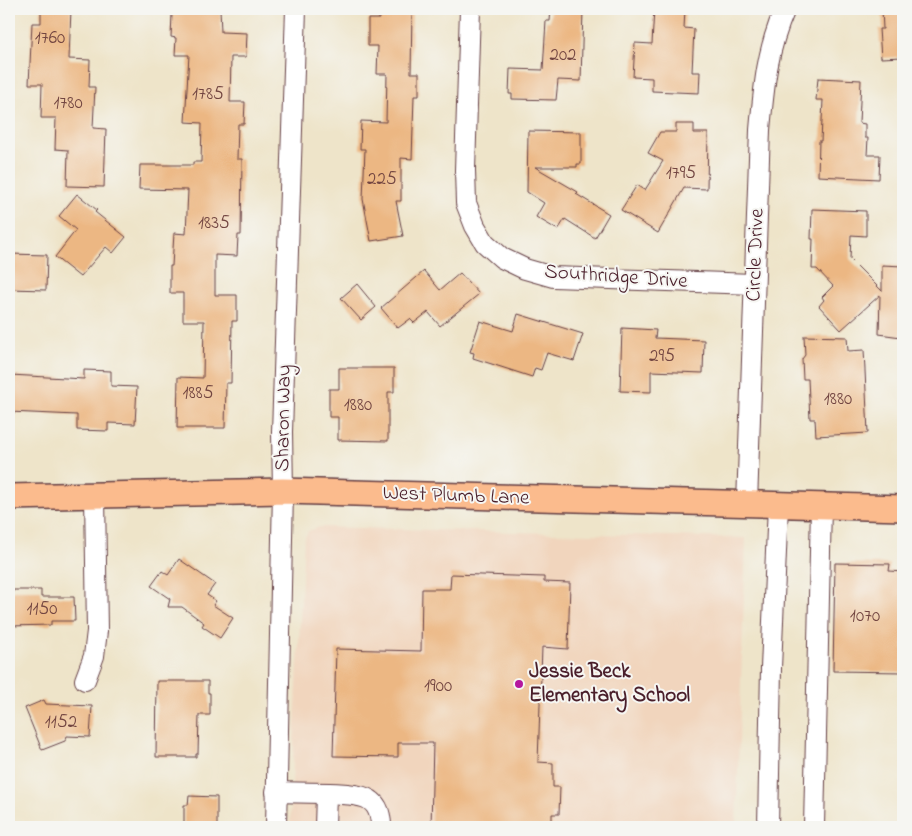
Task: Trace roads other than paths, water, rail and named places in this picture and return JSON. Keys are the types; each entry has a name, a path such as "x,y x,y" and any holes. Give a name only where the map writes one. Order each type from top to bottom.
{"main road":[{"name":"West Plumb Lane","path":"9,497 283,491 903,508"}],"street":[{"name":"Sharon Way","path":"276,827 283,491 282,432 296,9"},
{"name":"Southridge Drive","path":"470,9 465,170 466,203 475,226 485,243 502,258 525,269 553,277 754,284"},
{"name":"Circle Drive","path":"747,504 760,130 764,82 770,51 785,9"},
{"path":"85,680 94,656 97,631 95,495"},
{"path":"768,827 771,668 778,504"},
{"path":"814,827 821,506"},
{"path":"276,792 349,794 367,798 379,817"},
{"path":"325,827 326,794"}],"place":[{"name":"Jessie Beck Elementary School","path":"519,684"}]}
